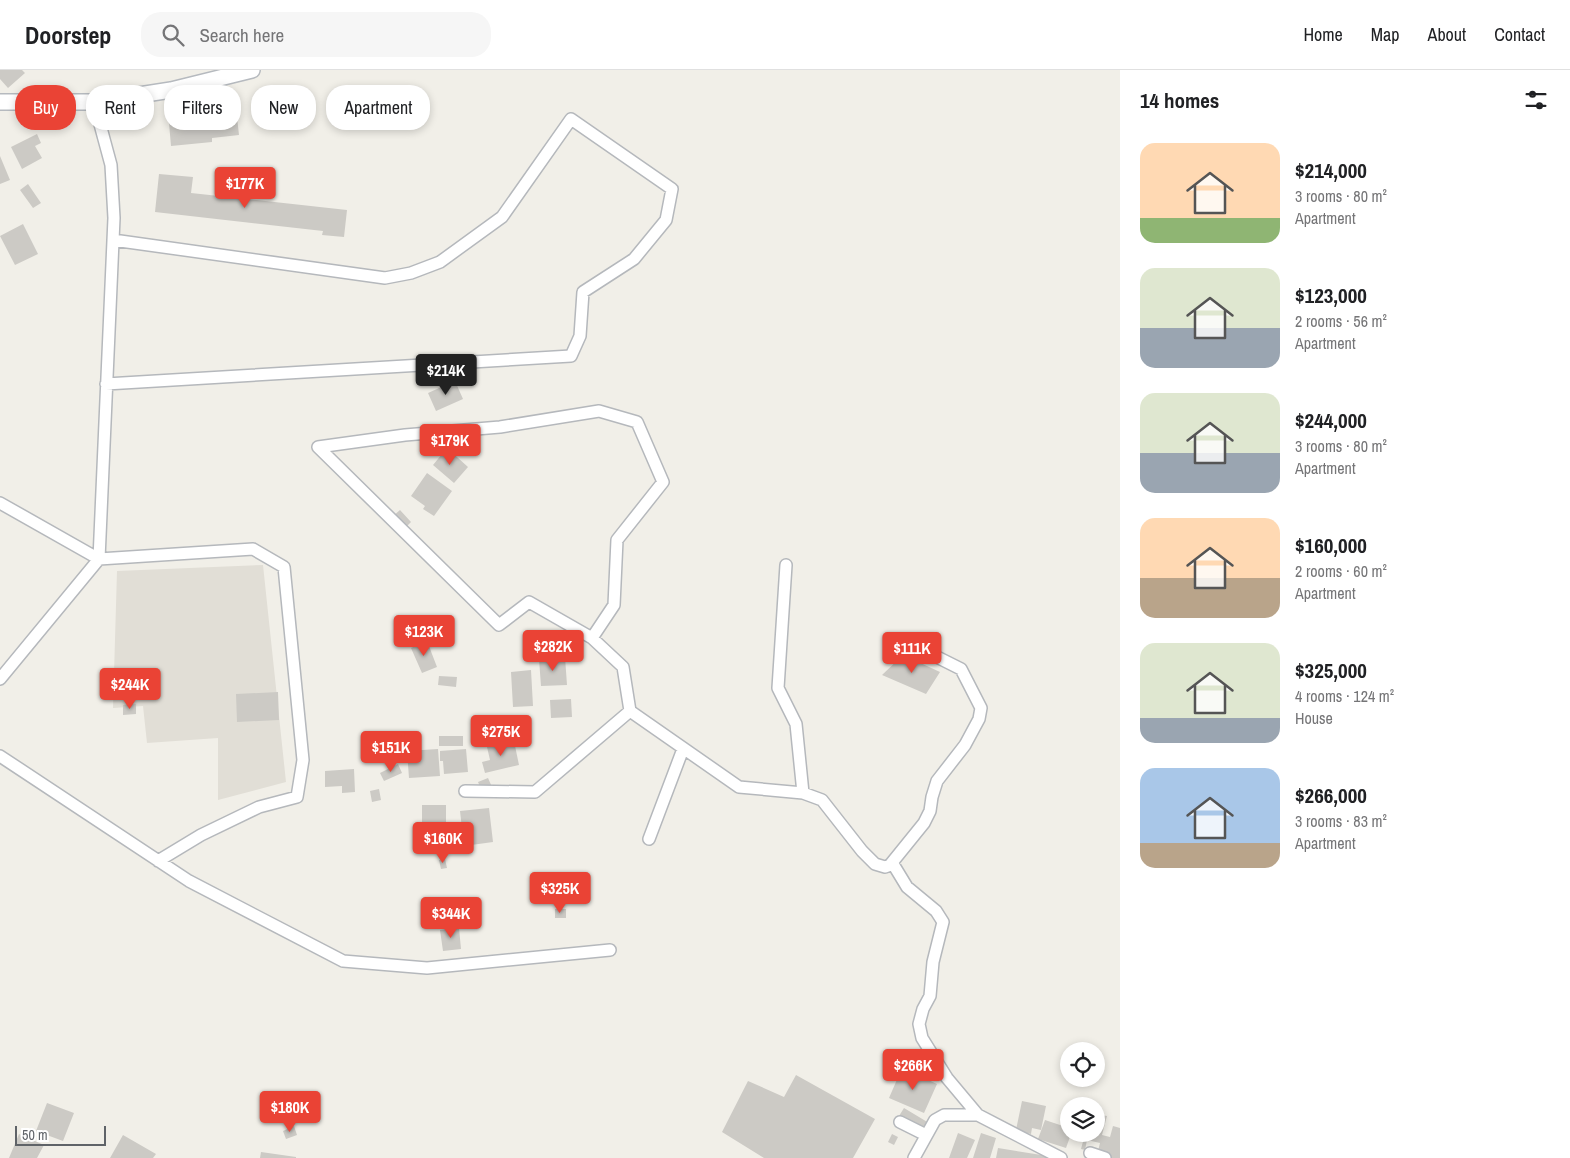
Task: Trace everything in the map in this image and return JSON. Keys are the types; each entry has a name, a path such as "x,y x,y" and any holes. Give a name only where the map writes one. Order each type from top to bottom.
{"street":[{"path":"154,93 252,70"},
{"path":"0,102 86,102"},
{"path":"106,384 571,356 580,336 583,292 634,259 666,220 672,189 571,120 502,217 440,262 412,273 385,278 113,240"},
{"path":"0,679 99,559 114,218 111,165 102,130"},
{"path":"592,638 614,605 617,540 663,482 637,422 600,411 500,427 405,434 318,447 499,625 529,602 592,638 623,667 630,711 739,788 803,793 822,800 862,851 875,864 885,867 893,864 907,887 936,911 943,922 933,962 930,996 919,1024 922,1038 946,1078 978,1115 1061,1158"},
{"path":"0,503 99,559 253,549 284,567 303,760 298,796 250,811 201,835 158,861"},
{"path":"786,565 778,688 796,724 803,793"},
{"path":"890,866 924,823 930,811 937,781 965,745 979,719 981,708 960,669 931,654"},
{"path":"465,791 535,792 630,711"},
{"path":"649,839 684,749"},
{"path":"0,756 189,882 343,961 427,968 610,950"},
{"path":"914,1158 935,1120 944,1115 978,1115"},
{"path":"900,1122 926,1135"},
{"path":"1090,1153 1104,1158"}],"shaded area":[{"path":"263,565 286,782 218,800 218,738 147,743 143,706 113,708 117,571"}],"building":[{"path":"0,70 22,70 25,73 8,88 0,79"},
{"path":"170,130 238,130 239,135 212,138 212,142 171,146"},
{"path":"37,134 41,143 35,146 42,158 22,169 11,147"},
{"path":"0,156 10,180 0,184"},
{"path":"159,174 193,177 191,193 347,210 344,237 322,235 323,231 155,212"},
{"path":"28,184 41,203 33,208 20,190"},
{"path":"23,224 38,254 15,265 0,236"},
{"path":"455,381 463,399 436,411 428,393"},
{"path":"447,448 468,467 454,483 433,465"},
{"path":"427,473 452,491 434,516 423,509 425,506 411,496"},
{"path":"400,510 411,522 404,529 392,517"},
{"path":"427,641 437,667 422,673 411,648"},
{"path":"903,655 940,672 926,694 882,675"},
{"path":"565,657 567,685 541,686 539,659"},
{"path":"531,670 533,706 513,707 511,672"},
{"path":"439,676 457,677 456,687 438,685"},
{"path":"278,692 279,720 237,722 236,694"},
{"path":"571,699 572,717 551,718 550,700"},
{"path":"136,704 136,714 123,715 123,705"},
{"path":"439,736 463,736 463,746 439,746"},
{"path":"514,741 519,765 485,773 482,762 490,760 487,747"},
{"path":"438,749 440,776 409,778 407,751"},
{"path":"466,749 468,772 444,774 443,761 440,761 440,751"},
{"path":"398,764 402,773 384,781 380,773"},
{"path":"354,769 355,792 342,793 342,786 325,787 325,771"},
{"path":"488,778 492,787 482,791 478,782"},
{"path":"379,789 381,800 372,802 370,791"},
{"path":"422,805 446,805 446,828 422,828"},
{"path":"489,808 493,842 464,846 460,811"},
{"path":"436,844 437,852 422,854 421,846"},
{"path":"445,859 447,868 441,869 439,860"},
{"path":"555,909 566,909 566,918 555,918"},
{"path":"459,928 461,949 443,951 440,930"},
{"path":"902,1068 937,1084 924,1113 889,1098"},
{"path":"796,1075 875,1119 853,1158 764,1158 722,1132 748,1081 784,1097"},
{"path":"1022,1101 1046,1106 1041,1130 1032,1128 1031,1134 1016,1130"},
{"path":"47,1103 74,1113 63,1141 36,1131"},
{"path":"904,1108 929,1123 924,1132 899,1116"},
{"path":"1045,1120 1060,1125 1060,1142 1068,1142 1066,1148 1038,1139"},
{"path":"294,1126 297,1135 286,1139 283,1131"},
{"path":"1113,1126 1120,1128 1120,1158 1106,1158 1097,1155 1100,1143 1096,1142 1105,1142 1105,1136 1110,1137"},
{"path":"958,1133 975,1140 967,1158 949,1158"},
{"path":"981,1133 996,1138 990,1158 973,1158"},
{"path":"19,1134 44,1145 37,1158 9,1158"},
{"path":"892,1134 898,1137 894,1145 888,1142"},
{"path":"123,1135 156,1154 153,1158 110,1158"},
{"path":"1083,1142 1087,1142 1085,1150 1081,1149"},
{"path":"998,1148 1054,1157 996,1158"},
{"path":"261,1152 296,1157 296,1158 260,1158"}]}
